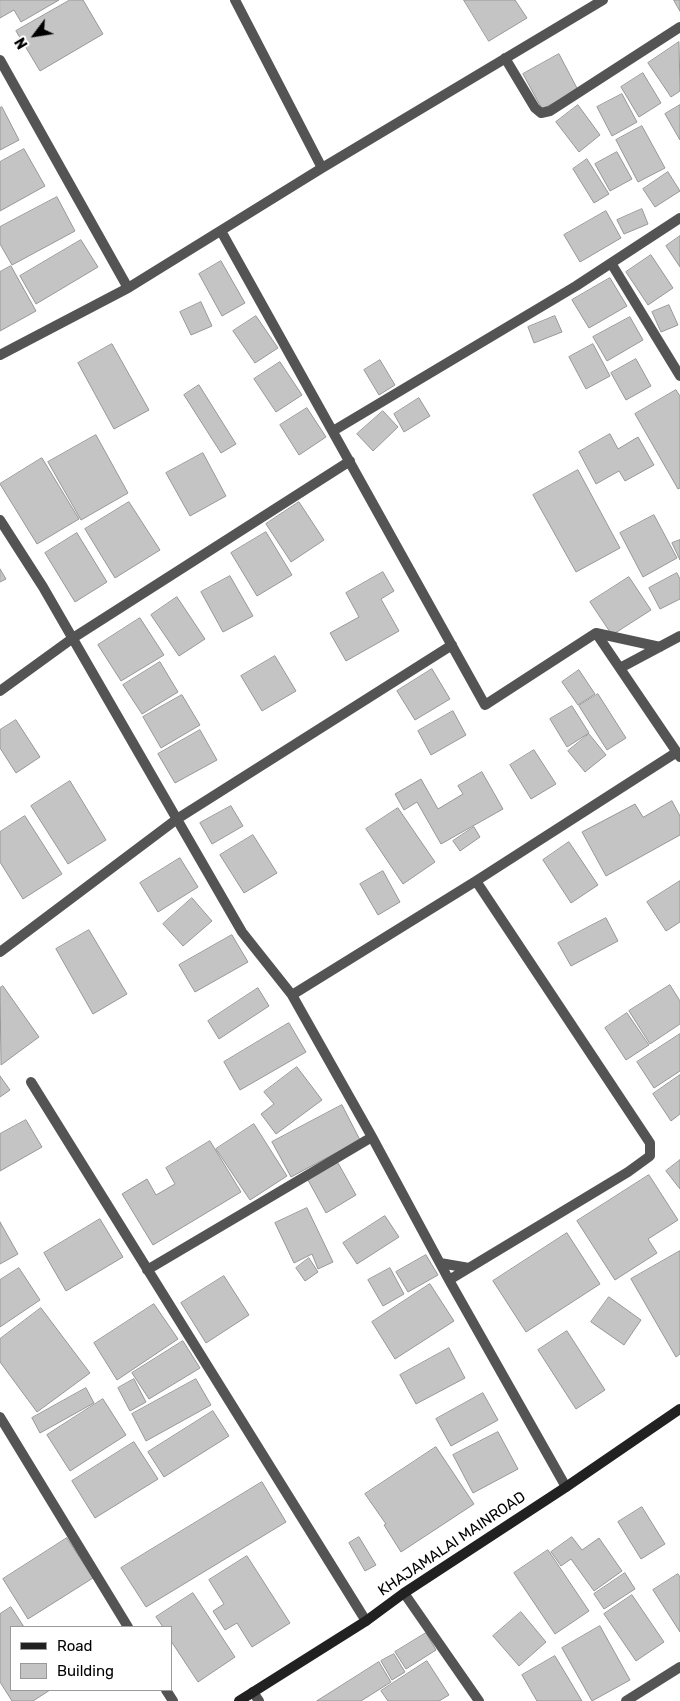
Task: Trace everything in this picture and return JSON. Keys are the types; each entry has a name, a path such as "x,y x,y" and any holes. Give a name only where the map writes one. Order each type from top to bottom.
{"main road":[{"name":"KHAJAMALAI MAINROAD","path":"239,1701 256,1697 404,1593 566,1487 680,1409"}],"street":[{"path":"235,0 322,168"},
{"path":"0,355 128,288 322,168 603,0"},
{"path":"505,58 535,108 541,113 550,111 680,27"},
{"path":"0,60 128,288"},
{"path":"333,431 576,286 680,218"},
{"path":"221,232 486,705 596,633 660,646"},
{"path":"611,263 680,376"},
{"path":"0,691 73,638 350,462"},
{"path":"0,520 73,638 242,932 292,995 372,1137 449,1280 566,1487"},
{"path":"292,995 678,755 596,633"},
{"path":"620,668 680,636"},
{"path":"0,952 177,819 452,644"},
{"path":"449,1280 628,1172 650,1156 650,1143 476,881"},
{"path":"31,1082 366,1621"},
{"path":"147,1270 372,1137"},
{"path":"440,1263 470,1268"},
{"path":"0,1417 127,1626"},
{"path":"404,1593 479,1701"},
{"path":"626,1701 680,1667"}],"building":[{"path":"0,0 59,0 21,22 14,10 0,18"},
{"path":"70,0 83,0 103,34 40,71 16,31"},
{"path":"464,0 515,0 527,18 489,41"},
{"path":"674,0 680,0 680,11"},
{"path":"679,42 680,91 671,97 648,63"},
{"path":"559,54 578,90 542,109 523,74"},
{"path":"643,73 661,103 639,117 621,87"},
{"path":"622,94 637,122 612,136 597,107"},
{"path":"578,105 600,135 579,152 556,122"},
{"path":"680,105 680,140 665,114"},
{"path":"2,107 19,140 0,150 0,108"},
{"path":"642,126 665,168 638,182 616,140"},
{"path":"24,149 45,186 0,211 0,162"},
{"path":"617,152 632,179 610,191 595,164"},
{"path":"587,159 609,194 594,203 573,169"},
{"path":"668,172 680,191 655,207 643,189"},
{"path":"57,197 75,231 12,265 0,244 0,227"},
{"path":"642,209 648,224 624,234 617,220"},
{"path":"606,211 621,238 580,262 564,235"},
{"path":"680,236 680,267 666,246"},
{"path":"81,240 98,267 36,304 20,276"},
{"path":"651,255 673,288 648,305 626,272"},
{"path":"221,261 245,303 222,316 199,274"},
{"path":"11,266 36,311 0,331 0,272"},
{"path":"610,278 627,306 589,328 572,300"},
{"path":"201,302 212,326 191,335 180,312"},
{"path":"669,305 678,325 661,332 652,312"},
{"path":"256,316 278,348 255,363 233,331"},
{"path":"555,316 562,332 534,343 528,327"},
{"path":"630,317 643,340 607,361 593,337"},
{"path":"112,344 149,410 114,429 78,363"},
{"path":"593,344 610,376 586,389 569,357"},
{"path":"636,359 651,386 626,400 611,373"},
{"path":"380,360 395,385 379,395 364,370"},
{"path":"280,362 302,395 276,412 254,379"},
{"path":"199,385 236,444 221,453 184,395"},
{"path":"676,390 680,396 680,488 678,489 635,414"},
{"path":"419,398 430,416 404,432 394,414"},
{"path":"307,408 326,437 299,455 280,425"},
{"path":"383,411 398,427 373,451 357,434"},
{"path":"610,434 618,449 638,437 654,465 625,481 619,471 596,484 579,452"},
{"path":"96,435 128,493 81,520 48,462"},
{"path":"203,453 226,496 190,516 166,473"},
{"path":"42,458 79,519 37,544 0,484"},
{"path":"578,470 620,548 576,572 533,495"},
{"path":"129,502 160,550 115,578 85,529"},
{"path":"299,502 324,540 291,562 266,524"},
{"path":"654,515 677,558 643,577 620,533"},
{"path":"266,532 292,575 257,596 231,553"},
{"path":"77,533 107,582 75,602 45,553"},
{"path":"680,540 680,560 672,543"},
{"path":"0,569 6,579 0,582"},
{"path":"383,572 394,591 381,599 399,631 346,661 330,633 359,617 346,593"},
{"path":"677,573 680,579 680,599 660,609 649,588"},
{"path":"230,576 253,616 223,632 201,592"},
{"path":"629,577 651,610 612,635 590,602"},
{"path":"177,597 205,639 179,656 151,615"},
{"path":"140,618 164,655 121,681 98,645"},
{"path":"275,656 296,691 262,711 241,676"},
{"path":"160,662 178,692 142,714 123,685"},
{"path":"432,669 450,699 415,720 397,691"},
{"path":"579,670 595,694 578,705 562,682"},
{"path":"598,694 626,738 607,750 579,706"},
{"path":"182,695 200,725 161,748 143,717"},
{"path":"572,706 589,733 567,747 550,719"},
{"path":"453,711 466,735 431,755 418,731"},
{"path":"16,720 40,757 16,773 0,748 0,730"},
{"path":"200,730 217,760 175,783 158,754"},
{"path":"589,734 606,755 585,772 568,751"},
{"path":"534,750 556,784 531,799 510,765"},
{"path":"482,772 503,809 441,844 417,802 404,810 395,794 421,779 438,809 463,794 458,786"},
{"path":"70,781 106,840 68,864 31,806"},
{"path":"672,801 680,816 680,835 606,876 582,832 635,804 643,817"},
{"path":"231,806 243,826 212,844 200,823"},
{"path":"398,808 435,862 403,884 366,829"},
{"path":"25,816 62,874 23,899 0,862 0,832"},
{"path":"474,827 480,837 460,851 453,841"},
{"path":"253,835 277,873 244,893 220,855"},
{"path":"569,842 598,885 571,903 543,860"},
{"path":"180,858 198,887 158,912 140,883"},
{"path":"383,871 400,902 378,915 360,884"},
{"path":"680,881 680,922 666,931 647,902"},
{"path":"192,898 212,921 183,946 163,924"},
{"path":"606,918 618,941 571,966 558,943"},
{"path":"89,930 127,994 93,1014 56,949"},
{"path":"232,935 248,962 195,992 179,965"},
{"path":"670,985 680,1001 680,1024 650,1044 629,1011"},
{"path":"3,986 39,1037 1,1065 0,988"},
{"path":"258,988 269,1006 219,1039 208,1021"},
{"path":"627,1013 649,1045 626,1060 605,1028"},
{"path":"289,1023 306,1052 240,1090 224,1062"},
{"path":"680,1034 680,1071 654,1088 637,1062"},
{"path":"297,1067 322,1100 276,1134 261,1114 274,1104 264,1092"},
{"path":"680,1075 680,1114 671,1121 653,1094"},
{"path":"0,1076 10,1090 0,1097"},
{"path":"342,1105 360,1140 291,1177 272,1142"},
{"path":"26,1120 42,1147 0,1171 0,1134"},
{"path":"254,1124 287,1176 250,1200 216,1149"},
{"path":"210,1141 241,1192 153,1245 122,1194 147,1179 156,1195 175,1184 166,1168"},
{"path":"680,1160 680,1189 666,1171"},
{"path":"338,1163 356,1195 326,1213 308,1180"},
{"path":"649,1175 678,1220 648,1239 657,1253 615,1280 577,1221"},
{"path":"307,1208 333,1262 318,1269 312,1254 294,1263 275,1223"},
{"path":"385,1216 399,1237 357,1264 343,1243"},
{"path":"100,1219 123,1257 66,1291 44,1253"},
{"path":"0,1222 18,1254 0,1264"},
{"path":"567,1233 600,1284 526,1332 493,1281"},
{"path":"680,1251 680,1354 676,1357 631,1279"},
{"path":"426,1255 438,1275 408,1292 396,1272"},
{"path":"309,1258 318,1272 305,1281 296,1268"},
{"path":"19,1268 40,1300 0,1327 0,1280"},
{"path":"390,1268 404,1294 383,1306 368,1280"},
{"path":"224,1276 249,1315 206,1343 181,1303"},
{"path":"430,1284 454,1321 395,1359 372,1322"},
{"path":"609,1297 641,1320 624,1345 591,1322"},
{"path":"154,1304 178,1339 117,1380 94,1343"},
{"path":"41,1308 90,1373 37,1412 0,1362 0,1339"},
{"path":"567,1331 605,1390 576,1409 538,1350"},
{"path":"183,1341 200,1368 149,1399 132,1373"},
{"path":"449,1348 465,1378 416,1404 400,1375"},
{"path":"134,1379 146,1402 130,1411 118,1388"},
{"path":"196,1379 211,1405 146,1441 132,1414"},
{"path":"86,1388 94,1403 40,1433 32,1418"},
{"path":"483,1393 498,1420 451,1446 436,1419"},
{"path":"103,1399 126,1435 70,1471 47,1435"},
{"path":"213,1411 229,1436 164,1477 148,1452"},
{"path":"498,1432 518,1469 473,1493 453,1455"},
{"path":"134,1442 158,1479 95,1518 72,1481"},
{"path":"436,1447 474,1504 401,1552 384,1525 386,1524 365,1494"},
{"path":"262,1482 286,1522 146,1607 121,1568"},
{"path":"642,1507 665,1544 641,1559 618,1522"},
{"path":"359,1537 376,1565 365,1571 349,1543"},
{"path":"572,1537 582,1550 599,1538 622,1571 594,1591 571,1559 561,1566 551,1552"},
{"path":"67,1538 93,1578 28,1619 3,1579"},
{"path":"548,1550 589,1611 555,1634 514,1573"},
{"path":"247,1556 290,1623 252,1647 237,1623 225,1630 213,1611 224,1604 209,1580"},
{"path":"625,1573 635,1589 604,1609 594,1594"},
{"path":"678,1574 680,1577 680,1632 653,1590"},
{"path":"193,1593 235,1657 198,1682 172,1643 172,1626 162,1626 156,1617"},
{"path":"632,1595 664,1642 636,1661 604,1614"},
{"path":"11,1607 23,1626 10,1626 10,1691 48,1691 33,1701 12,1701 0,1682 0,1614"},
{"path":"521,1612 546,1642 519,1666 493,1636"},
{"path":"600,1626 630,1680 592,1701 562,1648"},
{"path":"426,1633 436,1650 406,1669 395,1652"},
{"path":"394,1654 405,1672 392,1680 381,1661"},
{"path":"555,1656 582,1701 537,1701 522,1675"},
{"path":"427,1661 449,1695 439,1701 388,1701 381,1691"},
{"path":"379,1662 391,1682 361,1701 317,1701"}]}
